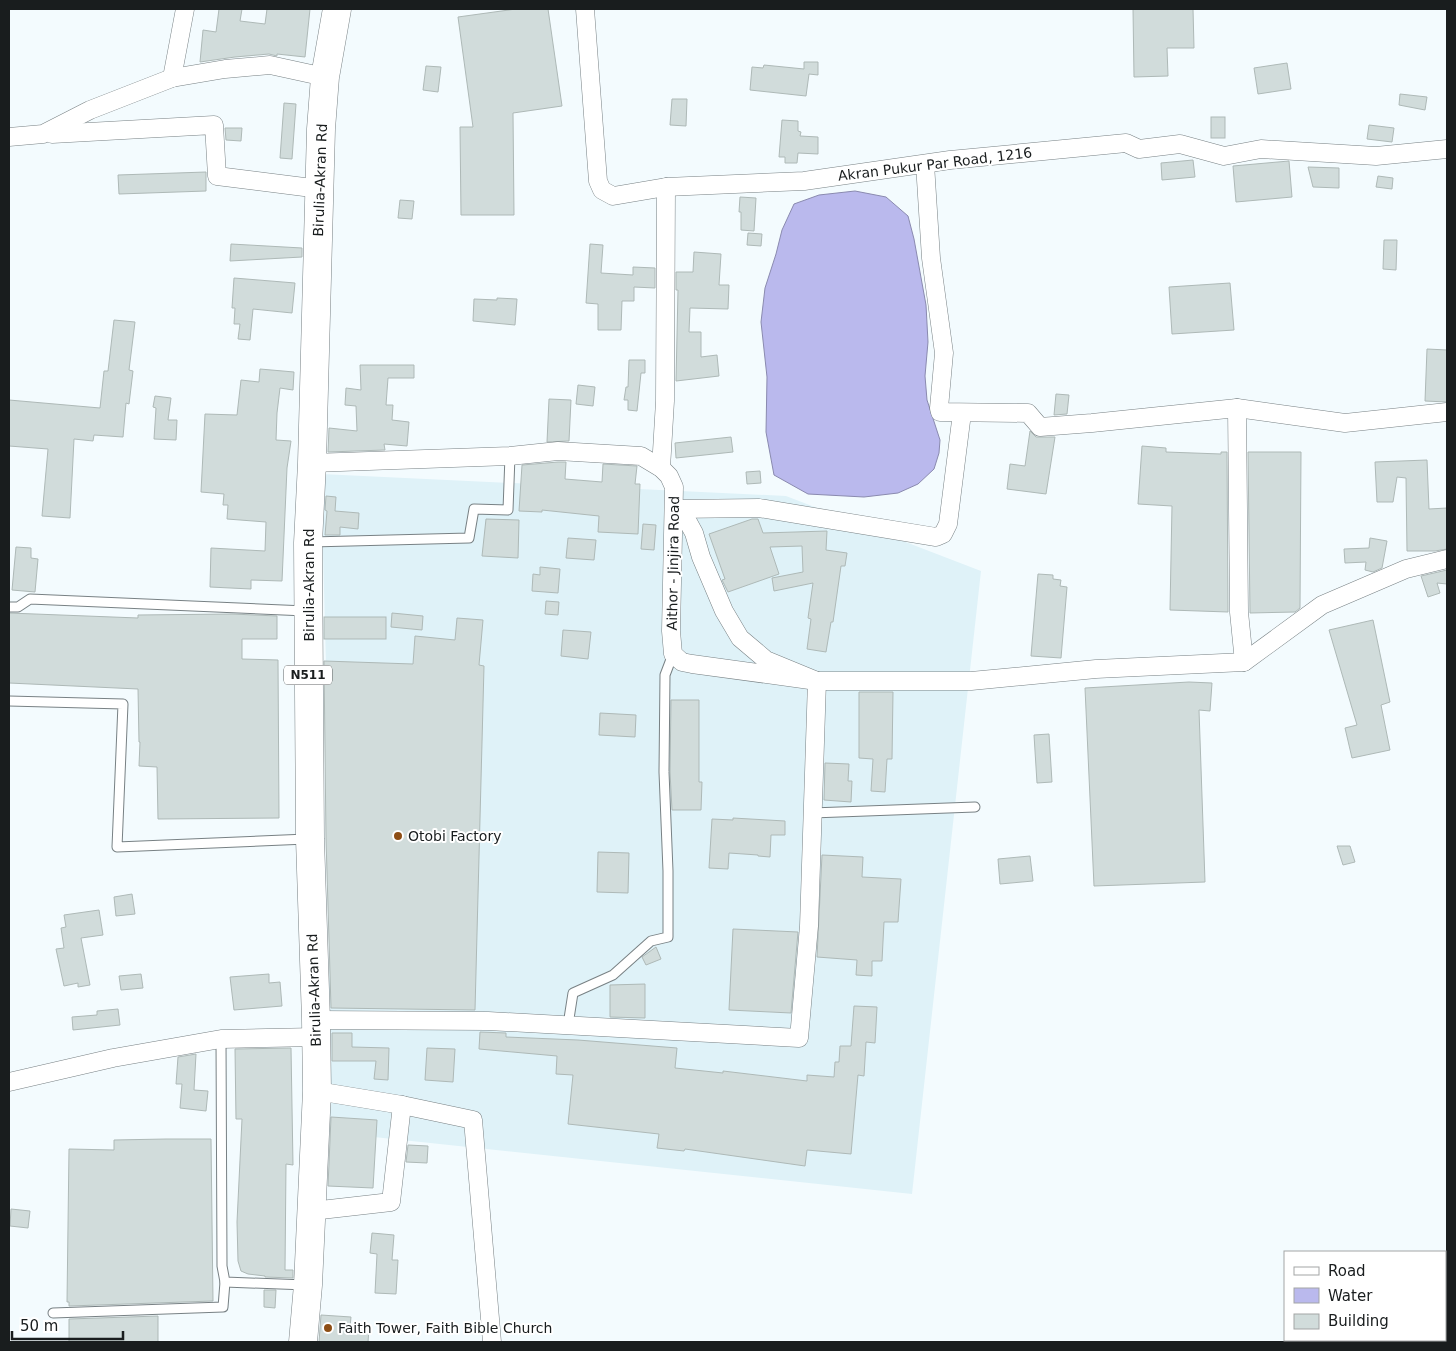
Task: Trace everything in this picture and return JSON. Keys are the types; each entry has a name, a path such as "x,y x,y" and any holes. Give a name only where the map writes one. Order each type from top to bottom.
{"highway":[{"name":"Birulia-Akran Rd","path":"303,1342 308,1285 317,1091 310,839 308,542 312,463 321,129 325,77 337,9"}],"street":[{"path":"172,78 185,9"},
{"name":"Akran Pukur Par Road, 1216","path":"585,9 598,181 602,190 613,196 666,187 804,181 925,164 1126,142 1139,149 1180,144 1224,156 1261,149 1376,156 1447,149"},
{"path":"42,134 90,110 172,78 225,69 270,65 325,77"},
{"path":"9,137 214,125 217,176 320,189"},
{"path":"925,164 931,258 944,353 940,412 1028,413 1040,427 1237,408 1346,423 1447,412"},
{"path":"661,468 665,401 666,187"},
{"path":"1237,408 1239,612 1244,662"},
{"path":"674,509 759,508 936,537 943,534 948,524 962,413"},
{"name":"Aithor - Jinjira Road","path":"312,463 510,456 558,451 641,456 661,468 669,476 674,487 671,631 673,654"},
{"path":"674,509 688,522 694,533 701,557 724,611 740,638 766,660 817,681"},
{"path":"673,654 682,662 692,664 817,681 971,682 1096,669 1244,662 1322,605 1406,570 1447,559"},
{"path":"9,1082 113,1058 221,1039 316,1028 488,1021 800,1038 809,926 817,681"},
{"path":"317,1091 402,1105 473,1120 492,1342"},
{"path":"312,1211 391,1202 402,1105"}],"lane":[{"path":"308,542 469,538 474,509 508,510 510,456"},
{"path":"9,607 18,607 30,599 308,611"},
{"path":"568,1025 573,993 613,975 651,941 668,938 668,871 664,772 665,675 673,654"},
{"path":"9,701 123,704 116,847 310,839"},
{"path":"812,813 975,807"},
{"path":"52,1313 223,1307 225,1282 222,1266 221,1039"},
{"path":"225,1282 308,1285"}],"shaded area":[{"path":"321,474 786,496 981,571 912,1194 327,1132 326,1020 332,895"}],"water":[{"path":"855,191 886,197 908,216 926,305 928,342 925,376 927,400 940,440 939,453 934,469 918,484 898,493 864,497 808,494 774,475 766,432 767,377 761,322 765,288 782,230 794,204 819,195"}],"building":[{"path":"219,9 242,9 240,21 265,24 267,9 310,9 305,57 269,54 200,62 203,30 216,32"},
{"path":"516,9 548,9 562,106 513,113 514,215 461,215 460,127 473,127 458,17"},
{"path":"1133,9 1193,9 1194,48 1167,48 1168,76 1134,77"},
{"path":"804,62 818,62 818,75 809,74 806,96 750,90 752,67 763,68 764,65 804,69"},
{"path":"1287,63 1291,89 1258,94 1254,68"},
{"path":"426,66 441,67 438,92 423,90"},
{"path":"1400,94 1427,97 1425,110 1399,105"},
{"path":"672,99 687,99 686,126 670,125"},
{"path":"284,103 296,104 292,159 280,158"},
{"path":"1211,117 1225,117 1225,138 1211,138"},
{"path":"782,120 798,121 798,131 801,132 800,136 818,137 818,154 798,153 797,163 785,163 785,157 779,157"},
{"path":"1369,125 1394,128 1392,142 1367,139"},
{"path":"225,128 242,128 241,141 226,140"},
{"path":"1193,160 1195,177 1162,180 1161,163"},
{"path":"1289,161 1292,197 1236,202 1233,166"},
{"path":"1308,167 1339,168 1339,188 1313,187"},
{"path":"206,172 206,191 119,194 118,175"},
{"path":"1378,176 1393,178 1392,189 1376,187"},
{"path":"740,197 756,198 754,231 741,230"},
{"path":"400,200 414,201 412,219 398,218"},
{"path":"748,233 762,234 761,246 747,245"},
{"path":"1384,240 1397,240 1396,270 1383,269"},
{"path":"231,244 302,248 302,257 230,261"},
{"path":"590,244 603,245 601,273 633,275 633,267 655,268 655,288 634,287 634,301 622,301 621,330 598,330 598,304 586,303"},
{"path":"694,252 721,254 719,285 729,285 728,309 690,308 689,332 701,332 701,357 717,355 719,376 676,381 678,290 676,290 676,272 693,272"},
{"path":"234,278 295,283 292,313 253,309 250,340 238,339 240,324 234,324 235,308 232,308"},
{"path":"1230,283 1234,330 1172,334 1169,287"},
{"path":"497,298 517,299 515,325 473,321 474,299 497,300"},
{"path":"114,320 135,322 129,370 133,371 129,404 126,403 123,437 94,435 93,441 74,439 70,518 42,516 48,449 9,446 9,400 100,408 104,371 108,371"},
{"path":"1427,349 1447,350 1447,402 1425,401"},
{"path":"629,360 645,360 645,373 641,373 637,411 628,410 628,400 624,400 626,387 628,387"},
{"path":"360,365 414,365 414,378 388,378 386,405 393,405 392,420 409,422 407,446 384,444 385,450 328,452 329,428 357,431 356,406 345,405 346,388 361,390"},
{"path":"260,369 294,372 293,390 280,388 277,413 276,440 291,441 287,468 282,581 251,580 251,589 210,587 211,548 265,551 266,522 227,519 228,505 223,505 224,494 201,492 205,414 237,415 241,380 259,382"},
{"path":"578,385 595,387 593,406 576,404"},
{"path":"1056,394 1069,395 1067,414 1054,415"},
{"path":"155,396 171,398 168,420 177,420 176,440 154,439 156,408 153,407"},
{"path":"549,399 571,400 569,441 547,442"},
{"path":"1030,431 1036,437 1055,437 1046,494 1007,489 1010,464 1025,466"},
{"path":"731,437 733,452 676,458 675,443"},
{"path":"1142,446 1166,448 1166,452 1221,454 1221,452 1227,452 1228,612 1170,610 1172,506 1138,504"},
{"path":"1248,452 1301,452 1300,608 1295,612 1250,613"},
{"path":"1427,460 1429,509 1447,508 1447,549 1407,551 1406,478 1397,477 1393,502 1377,502 1375,462"},
{"path":"566,462 565,479 602,482 603,464 637,466 635,484 640,484 638,534 598,532 599,516 542,510 542,512 519,511 522,465"},
{"path":"760,471 761,483 747,484 746,472"},
{"path":"326,496 336,497 335,511 359,513 358,529 340,527 340,535 325,535"},
{"path":"486,519 519,520 518,558 482,556"},
{"path":"752,519 758,519 763,533 827,531 826,550 847,553 845,566 841,566 833,622 831,622 826,652 807,649 811,619 808,618 813,583 774,591 772,578 803,572 802,546 770,547 779,574 728,592 722,580 725,579 709,534"},
{"path":"643,524 656,525 654,550 641,549"},
{"path":"568,538 596,540 594,560 566,558"},
{"path":"1370,538 1387,541 1382,568 1373,572 1365,570 1366,562 1345,563 1344,549 1369,548"},
{"path":"16,547 31,548 31,558 38,559 35,592 12,590"},
{"path":"540,567 560,569 558,593 532,591 533,574 540,575"},
{"path":"1447,570 1447,584 1437,583 1440,593 1428,597 1421,576"},
{"path":"1038,574 1053,575 1053,579 1061,580 1060,586 1067,587 1061,658 1031,656"},
{"path":"546,601 559,602 558,615 545,614"},
{"path":"9,613 138,618 138,615 232,614 277,616 277,639 242,639 242,659 278,660 279,818 158,819 157,767 139,766 138,689 9,683"},
{"path":"392,613 423,616 422,630 391,627"},
{"path":"324,617 386,617 386,639 324,639"},
{"name":"Otobi Factory","path":"457,618 483,620 479,665 484,666 475,1010 331,1008 326,839 324,661 413,664 415,636 455,640"},
{"path":"1373,620 1390,702 1381,705 1390,750 1352,758 1345,728 1357,725 1329,630"},
{"path":"563,630 591,632 588,659 561,656"},
{"path":"1189,682 1212,683 1210,711 1199,710 1205,882 1094,886 1085,688"},
{"path":"859,692 893,692 892,759 887,759 885,792 871,791 873,759 859,758"},
{"path":"671,700 699,700 699,782 702,782 701,810 672,810 670,772"},
{"path":"600,713 636,715 635,737 599,735"},
{"path":"1049,734 1052,782 1037,783 1034,735"},
{"path":"825,763 849,764 848,781 852,781 851,802 824,800"},
{"path":"733,818 785,821 785,835 771,835 770,857 729,853 728,869 709,868 712,819 733,820"},
{"path":"1337,846 1350,846 1355,862 1343,865"},
{"path":"598,852 629,853 628,893 597,892"},
{"path":"822,855 863,857 862,877 901,879 898,922 884,922 882,961 872,961 872,976 856,975 857,960 817,957"},
{"path":"1030,856 1033,881 1000,884 998,859"},
{"path":"132,894 135,914 116,916 114,897"},
{"path":"99,910 103,935 81,938 90,985 78,987 78,983 64,986 56,949 64,948 61,928 66,927 64,915"},
{"path":"733,929 798,932 791,1013 729,1010"},
{"path":"656,947 661,959 646,965 642,957"},
{"path":"141,974 143,988 121,990 119,976"},
{"path":"269,974 269,983 280,982 282,1006 234,1010 230,977"},
{"path":"645,984 645,1018 610,1017 610,985"},
{"path":"854,1006 877,1007 875,1043 866,1042 864,1076 858,1075 851,1154 807,1150 805,1166 685,1149 684,1151 657,1148 659,1134 568,1124 573,1075 556,1074 557,1056 479,1049 480,1032 506,1033 506,1037 578,1040 677,1048 675,1068 723,1073 723,1071 807,1081 807,1075 834,1077 835,1062 839,1062 840,1046 851,1046"},
{"path":"118,1009 120,1025 73,1030 72,1017 97,1015 97,1011"},
{"path":"332,1033 352,1033 352,1047 389,1048 388,1080 374,1079 376,1061 332,1061"},
{"path":"291,1048 293,1165 286,1164 285,1270 293,1270 293,1278 265,1277 241,1271 238,1261 237,1222 242,1119 236,1119 235,1049"},
{"path":"427,1048 455,1049 453,1082 425,1080"},
{"path":"196,1054 194,1090 208,1091 206,1111 180,1108 182,1084 176,1084 178,1057"},
{"path":"331,1117 377,1120 373,1188 328,1186"},
{"path":"211,1139 213,1301 69,1306 69,1302 67,1302 69,1149 114,1150 114,1140"},
{"path":"408,1145 428,1146 427,1163 406,1162"},
{"path":"11,1209 30,1211 28,1228 10,1226"},
{"path":"372,1233 394,1235 392,1260 398,1260 396,1294 375,1293 377,1254 370,1253"},
{"path":"264,1290 276,1290 275,1308 264,1307"},
{"name":"Faith Tower, Faith Bible Church","path":"321,1315 351,1317 350,1327 369,1329 368,1342 319,1342"},
{"path":"158,1316 158,1342 69,1342 69,1319"}],"place":[{"name":"Otobi Factory","path":"398,836"},
{"name":"Faith Tower, Faith Bible Church","path":"328,1328"}]}
